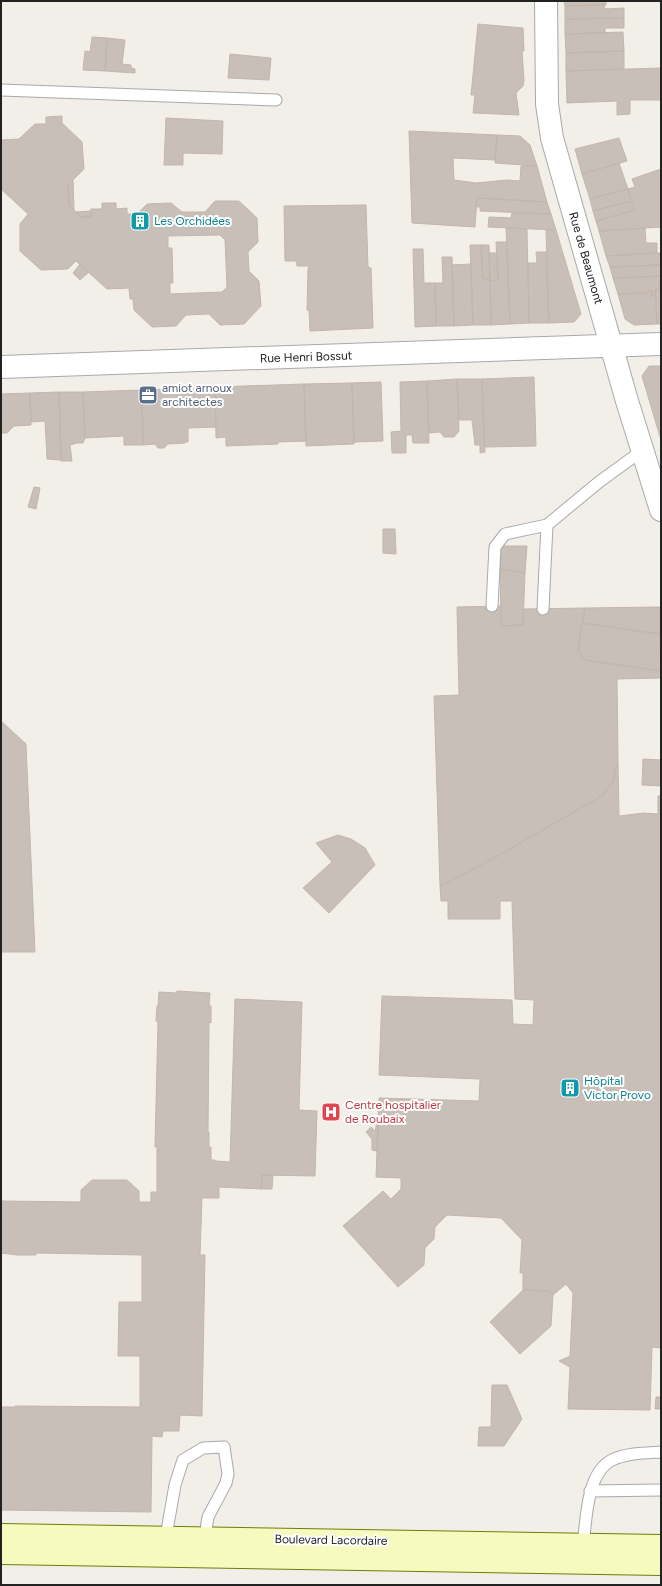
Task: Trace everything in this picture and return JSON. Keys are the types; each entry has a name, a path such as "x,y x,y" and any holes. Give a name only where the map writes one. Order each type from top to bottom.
{"street":[{"name":"Rue de Beaumont","path":"546,1 548,120 612,346 661,510"},
{"name":"Rue Henri Bossut","path":"1,367 661,344"},
{"name":"Boulevard Lacordaire","path":"1,1535 165,1547"},
{"name":"Boulevard Lacordaire","path":"583,1554 661,1546"},
{"name":"Boulevard Lacordaire","path":"1,1553 204,1547 583,1554 661,1564"}],"lane":[{"path":"1,90 276,100"},
{"path":"492,606 495,547 505,534 547,525 599,482 643,450"},
{"path":"543,609 547,525"},
{"path":"165,1547 175,1485 183,1460 203,1448 224,1447 228,1474 226,1483 208,1517 204,1547"},
{"path":"583,1554 590,1491 598,1471 611,1460 628,1455 661,1452"},
{"path":"590,1491 661,1490"}],"building":[{"path":"564,1 606,1 606,5 565,6"},
{"path":"604,5 605,9 624,8 624,18 565,19 565,6"},
{"path":"624,18 624,28 605,28 605,33 565,34 565,19"},
{"path":"478,24 523,28 524,51 522,51 524,80 523,86 516,93 519,115 473,113 475,95 471,95"},
{"path":"623,32 624,51 566,53 565,34"},
{"path":"92,37 107,38 105,71 83,70 85,51 90,52"},
{"path":"107,38 125,40 122,64 131,65 131,68 135,69 135,73 105,71"},
{"path":"624,51 624,69 566,71 566,53"},
{"path":"230,54 271,58 269,80 228,78"},
{"path":"661,68 661,100 630,100 630,114 617,115 617,101 567,103 566,71"},
{"name":"Les Orchidées","path":"62,116 62,123 82,142 84,169 68,185 69,205 81,217 91,217 91,209 102,209 102,203 116,203 116,209 127,208 127,214 137,214 147,204 171,203 182,212 205,212 215,201 239,201 257,218 258,242 248,252 249,271 259,281 261,306 244,324 220,325 209,314 186,315 176,326 152,327 134,310 133,299 130,299 129,288 107,289 76,261 68,269 41,270 20,251 20,224 28,214 1,189 1,140 19,139 35,124 46,124 46,117","holes":["220,235 225,240 227,287 222,292 170,294 170,283 173,283 172,248 168,248 168,236"]},
{"path":"166,118 223,121 222,154 183,153 183,165 164,165"},
{"path":"409,131 497,135 495,160 453,158 454,180 476,183 507,180 520,181 521,166 537,166 547,202 477,198 475,227 412,223"},
{"path":"497,135 520,136 530,145 537,166 495,163"},
{"path":"619,138 627,161 582,174 575,149"},
{"path":"619,163 628,189 590,199 582,174"},
{"path":"661,169 661,227 599,231 596,221 635,210 628,189 635,187 632,179"},
{"path":"73,180 74,210 69,205 68,185"},
{"path":"628,189 631,201 593,211 590,199"},
{"path":"477,198 547,202 551,214 480,211 480,207 476,207"},
{"path":"631,201 635,210 596,221 593,211"},
{"path":"366,205 368,267 371,268 373,328 310,331 309,310 307,310 309,266 297,266 296,261 285,261 284,206"},
{"path":"91,211 91,217 81,217 75,212"},
{"path":"512,213 551,214 556,230 488,227 489,217 511,218"},
{"path":"506,228 527,229 529,323 510,324"},
{"path":"645,228 646,243 657,243 657,253 606,256 599,231"},
{"path":"546,230 556,230 581,314 574,322 549,323"},
{"path":"496,242 507,242 510,324 491,325 490,281 498,280"},
{"path":"470,245 481,245 483,279 490,279 491,325 473,325"},
{"path":"481,245 489,245 490,279 483,279"},
{"path":"413,249 423,249 424,283 435,283 436,326 415,327"},
{"path":"536,252 546,252 549,323 529,323 528,263 537,263"},
{"path":"489,253 497,253 498,280 490,281"},
{"path":"660,253 661,265 610,267 606,256"},
{"path":"442,257 452,257 454,326 436,326 435,283 443,283"},
{"path":"80,264 89,272 80,280 73,273"},
{"path":"471,264 473,325 454,326 452,265"},
{"path":"661,265 661,276 642,277 613,278 610,267"},
{"path":"661,276 659,290 655,290 656,296 652,296 652,291 647,291 647,293 618,294 613,278"},
{"path":"659,282 661,282 661,324 657,324 655,290 659,290"},
{"path":"647,291 652,291 652,296 656,296 657,324 634,325 625,319 618,294 647,293"},
{"path":"649,366 661,366 661,440 642,376"},
{"path":"534,377 536,446 484,447 482,379"},
{"path":"457,379 459,431 454,437 444,437 440,432 429,433 427,381"},
{"path":"457,379 482,379 485,452 480,453 480,445 475,445 472,420 459,420"},
{"path":"427,381 429,443 413,443 412,435 406,435 406,453 392,453 391,432 401,431 400,382"},
{"path":"381,382 383,441 354,442 352,383"},
{"path":"352,383 354,444 306,446 304,384"},
{"path":"304,384 306,441 278,442 278,444 226,446 226,437 216,438 215,387"},
{"path":"215,387 216,427 188,428 188,442 185,443 168,444 164,448 158,448 155,444 143,445 142,390"},
{"path":"142,390 143,445 124,445 124,436 85,438 83,392"},
{"path":"59,392 83,392 85,438 83,443 70,445 72,461 61,461"},
{"path":"59,392 61,460 47,459 45,421 31,422 30,393"},
{"path":"30,393 31,425 14,426 7,433 1,433 1,394"},
{"path":"34,487 40,488 36,509 28,507"},
{"path":"383,529 395,529 396,554 383,553"},
{"path":"500,546 527,546 525,573 500,569"},
{"path":"500,569 525,573 523,625 501,626"},
{"path":"501,606 501,626 523,625 523,609 585,608 578,651 585,660 661,671 661,678 617,679 618,759 613,781 603,795 498,856 440,886 434,696 459,695 457,607"},
{"path":"660,607 660,634 582,623 585,608"},
{"path":"582,623 660,634 661,671 585,660 578,651"},
{"path":"1,721 26,744 35,952 1,952"},
{"path":"643,759 661,760 661,786 642,785"},
{"name":"Hôpital Victor Provo","path":"618,761 619,816 644,813 658,814 658,796 661,796 661,1348 652,1347 650,1410 568,1409 570,1367 559,1361 570,1356 573,1293 566,1284 553,1295 549,1291 523,1290 523,1273 520,1273 522,1240 501,1218 447,1215 435,1227 434,1239 425,1248 424,1265 398,1287 343,1226 383,1191 391,1199 401,1189 401,1178 376,1177 379,1098 479,1101 480,1079 379,1075 382,996 512,1000 513,1024 533,1025 534,1000 515,999 512,901 500,901 500,919 448,919 448,901 441,901 440,886 498,856 603,795 613,781"},
{"path":"338,835 351,839 365,848 375,865 329,913 303,888 332,862 316,843"},
{"path":"177,991 210,993 209,1006 211,1006 211,1023 209,1022 208,1132 209,1147 211,1147 211,1160 215,1161 230,1162 235,999 302,1002 299,1110 317,1111 315,1176 262,1175 261,1189 219,1187 219,1198 202,1198 200,1255 205,1255 202,1416 180,1415 179,1431 163,1431 162,1437 152,1436 151,1512 1,1510 1,1407 140,1407 140,1356 118,1356 119,1302 142,1302 142,1255 36,1253 36,1255 17,1255 1,1253 1,1201 81,1202 81,1190 92,1180 127,1180 139,1191 139,1202 151,1202 151,1192 157,1192 157,1147 155,1147 158,1022 156,1021 157,1006 159,992 176,993"},
{"path":"378,1118 377,1151 372,1150 372,1139 366,1132 371,1127 375,1131"},
{"path":"262,1175 273,1175 272,1189 261,1189"},
{"path":"523,1290 549,1291 553,1295 551,1326 520,1354 490,1322"},
{"path":"492,1385 507,1385 522,1419 504,1446 478,1446 479,1427 491,1427"},
{"path":"656,1397 661,1397 661,1409 655,1409"}],"place":[{"name":"Les Orchidées","path":"140,221"},
{"name":"amiot arnoux architectes","path":"148,395"},
{"name":"Hôpital Victor Provo","path":"570,1088"},
{"name":"Centre hospitalier de Roubaix","path":"331,1112"}]}
